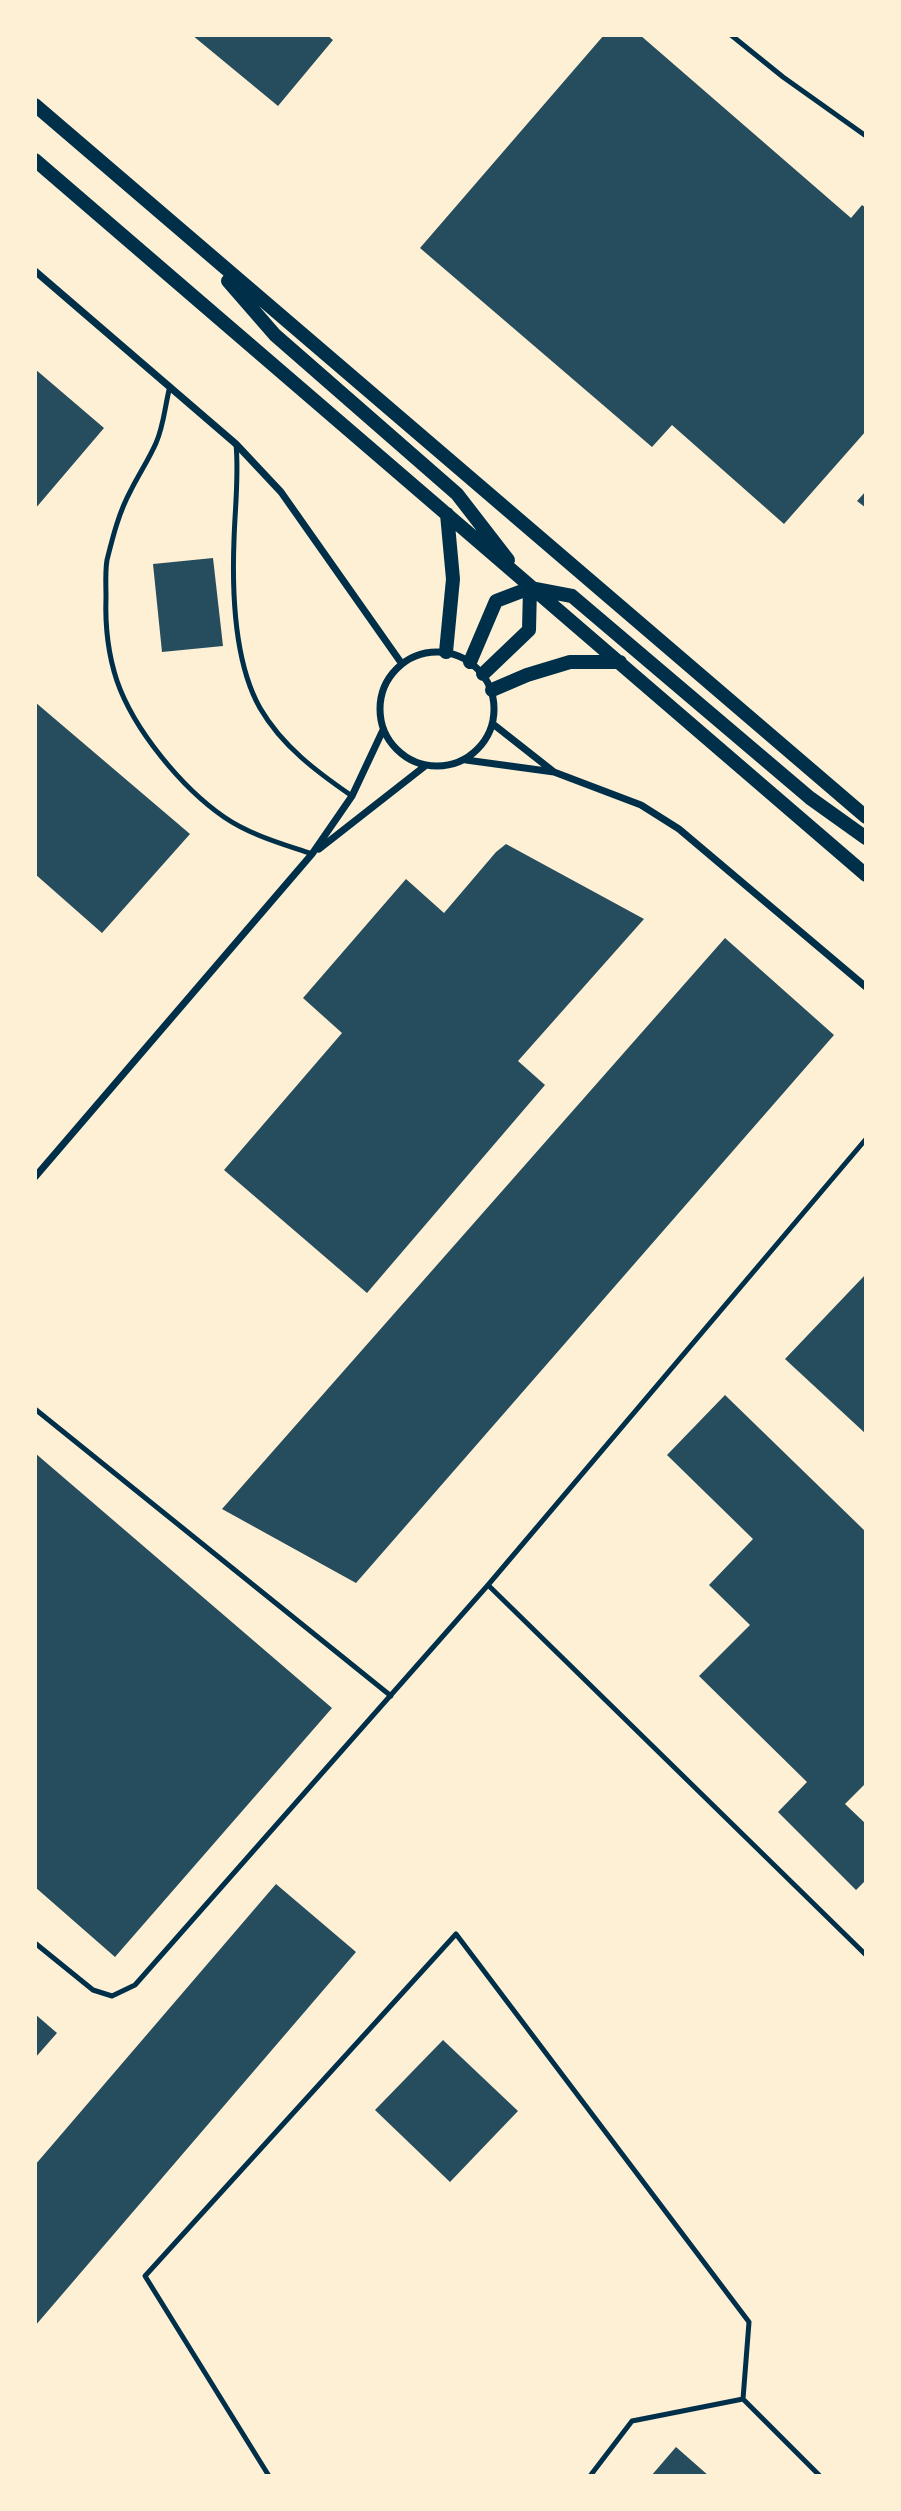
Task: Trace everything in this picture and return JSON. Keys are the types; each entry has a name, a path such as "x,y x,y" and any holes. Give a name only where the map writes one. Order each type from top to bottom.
{"main road":[{"path":"35,105 866,817"},
{"path":"35,160 866,875"},
{"path":"198,246 275,335 457,494 530,588 529,630 483,674"},
{"path":"446,652 453,579 447,514"},
{"path":"470,662 496,601 530,588 572,596 810,798 866,838"},
{"path":"492,690 527,675 570,662 620,662"}],"street":[{"path":"35,271 236,444 281,492 402,664"},
{"path":"446,652 470,662 483,674 492,690 495,707 493,724 488,738 466,760 453,765 425,766 408,758 393,746 383,730 380,712 382,694 390,677 402,664 415,656 446,652"},
{"path":"493,724 554,772"},
{"path":"35,1177 313,854 352,796 383,730"},
{"path":"466,760 554,772 640,805 679,829 866,987"},
{"path":"313,854 425,766"}],"lane":[{"path":"731,35 783,77 866,136"},
{"path":"170,386 156,443 129,492 106,564 105,610 109,653 118,683 154,745 174,773 201,800 227,819 265,837 313,854"},
{"path":"236,444 239,475 233,578 237,622 246,670 260,707 280,735 306,762 352,796"},
{"path":"35,1942 93,1990 112,1996 135,1985 488,1585 866,1139"},
{"path":"35,1409 391,1696"},
{"path":"488,1585 866,1955"},
{"path":"269,2476 145,2276 456,1934 749,2322 743,2399 820,2476"},
{"path":"590,2476 632,2421 743,2399"}],"building":[{"path":"192,35 327,35 333,40 278,106"},
{"path":"604,35 640,35 851,218 862,205 866,208 866,431 784,524 672,425 652,447 420,248"},
{"path":"35,369 104,428 35,509"},
{"path":"866,491 866,508 857,501"},
{"path":"213,558 223,646 162,652 153,564"},
{"path":"35,702 190,834 102,933 35,874"},
{"path":"506,844 644,919 518,1061 545,1085 367,1293 224,1170 342,1033 303,998 406,879 444,913"},
{"path":"725,938 834,1035 356,1583 222,1509"},
{"path":"866,1274 866,1434 785,1359"},
{"path":"725,1395 866,1532 866,1783 845,1804 866,1824 866,1880 856,1890 778,1812 807,1782 699,1676 750,1625 709,1585 753,1539 667,1455"},
{"path":"35,1453 332,1708 115,1957 35,1887"},
{"path":"276,1884 356,1952 35,2326 35,2165"},
{"path":"35,2014 57,2033 35,2058"},
{"path":"443,2040 518,2111 450,2182 375,2110"},
{"path":"676,2447 709,2476 651,2476"}]}
